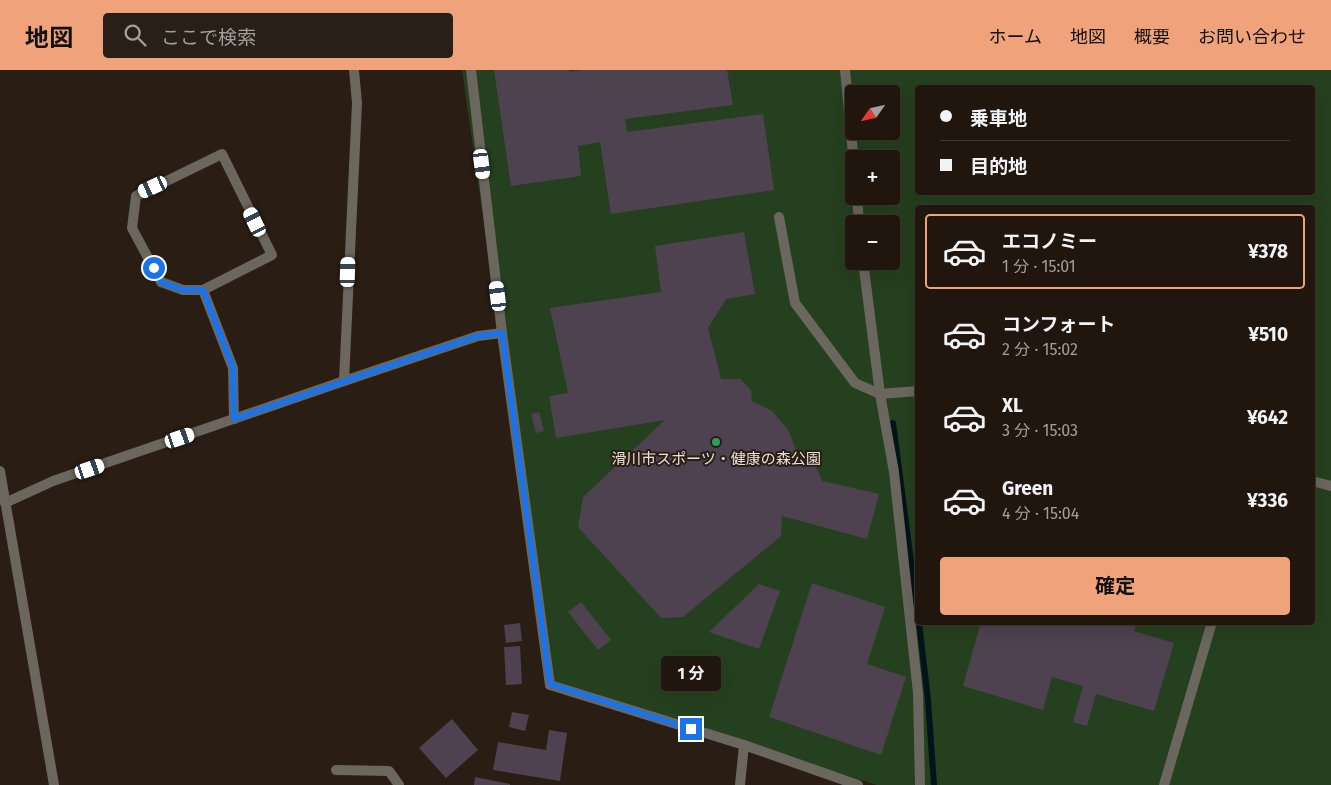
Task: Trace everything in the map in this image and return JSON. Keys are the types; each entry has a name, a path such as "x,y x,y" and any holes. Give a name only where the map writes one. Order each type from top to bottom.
{"street":[{"path":"344,381 357,103 354,70"},
{"path":"470,70 502,333 550,684 744,745 858,785"},
{"path":"845,70 853,150"},
{"path":"222,154 272,255 203,290 183,290 161,282 132,228 136,196 222,154"},
{"path":"779,217 795,303 856,383 880,394 915,391"},
{"path":"864,270 880,394 894,472 918,693 920,785"},
{"path":"203,290 233,368 234,419"},
{"path":"5,503 53,481 344,381 478,336 502,333"},
{"path":"0,471 54,785"},
{"path":"1315,482 1331,486"},
{"path":"1164,785 1211,625"},
{"path":"740,785 744,745"},
{"path":"336,770 389,771 399,785"}],"green space":[{"name":"滑川市スポーツ・健康の森公園","path":"462,70 1331,70 1331,785 877,785 550,685"}],"building":[{"path":"494,70 569,70 569,72 582,70 727,70 733,105 625,119 627,132 763,114 774,190 611,214 600,142 578,146 581,176 511,186"},
{"path":"744,232 755,294 726,299 708,328 721,379 740,379 751,390 752,401 772,411 788,430 799,457 812,458 822,481 879,494 867,539 782,516 781,536 683,617 661,618 578,527 583,497 665,420 556,438 549,396 568,393 550,308 661,292 655,246"},
{"path":"539,412 544,431 536,433 531,414"},
{"path":"812,583 885,607 867,664 906,677 881,755 769,717"},
{"path":"759,584 780,591 759,649 709,632"},
{"path":"581,602 611,640 598,650 568,612"},
{"path":"520,623 522,641 506,643 504,625"},
{"path":"980,625 1136,625 1134,631 1174,643 1154,711 1096,694 1087,726 1073,722 1083,686 1052,677 1043,710 963,686"},
{"path":"520,646 522,684 506,685 504,647"},
{"path":"512,712 529,715 525,731 509,727"},
{"path":"452,719 478,750 446,778 419,748"},
{"path":"549,730 567,733 560,781 493,770 498,742 546,750"},
{"path":"475,777 510,784 510,785 474,785"}],"waterway":[{"path":"893,423 915,592"},
{"path":"919,625 928,700 934,785"}],"place":[{"name":"滑川市スポーツ・健康の森公園","path":"716,442"}],"route":[{"path":"154,268 161,282 183,290 203,290 233,368 234,419 478,336 502,333 550,684 691,729"}]}
